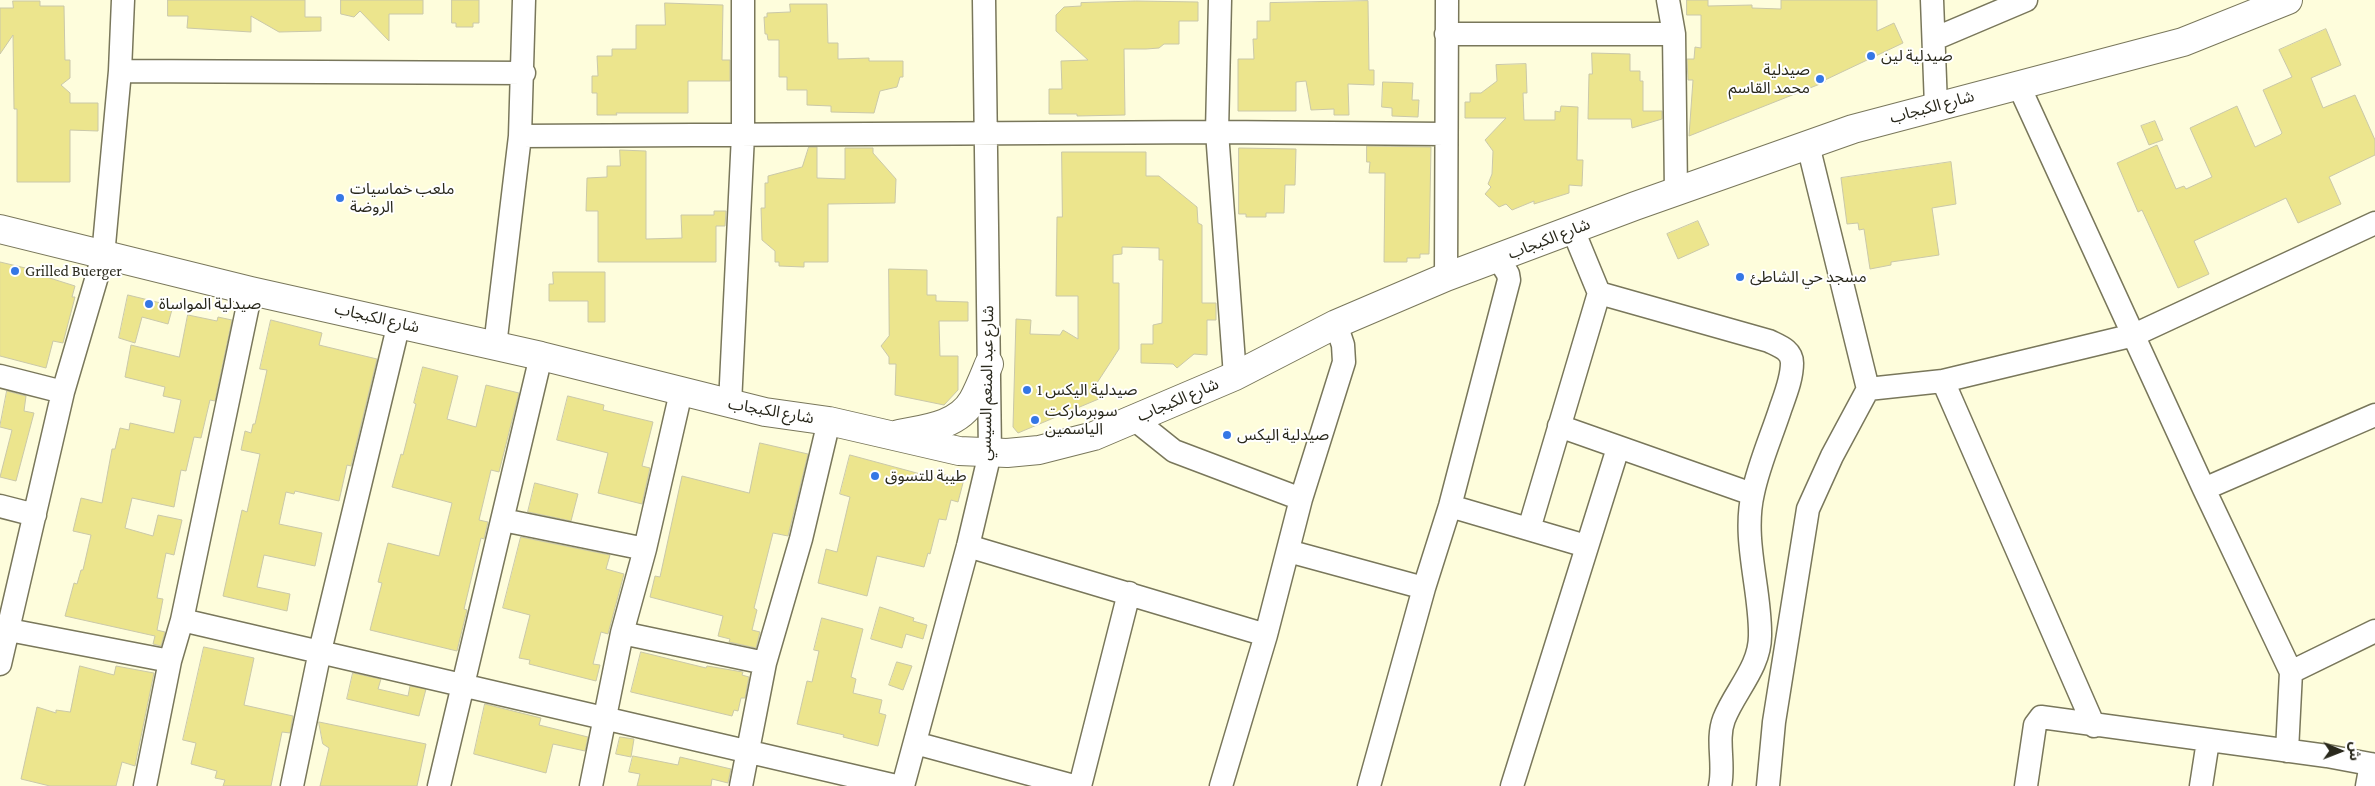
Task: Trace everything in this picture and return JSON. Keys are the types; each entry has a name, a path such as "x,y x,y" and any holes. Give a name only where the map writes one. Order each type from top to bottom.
{"main road":[{"name":"شارع الكبجاب","path":"0,229 103,256 251,291 541,356 765,412 829,421 959,451 990,453 1039,450 1094,436 1236,376 1336,324 1446,277 1676,192 1853,129 2183,42 2288,0"},
{"path":"893,436 938,426 956,419 972,402 989,364"}],"street":[{"path":"0,664 63,392 103,256 120,71 122,0"},
{"path":"495,346 520,136 524,73 524,0"},
{"path":"730,404 743,135 743,0"},
{"name":"شارع عبد المنعم السيسي","path":"903,786 968,546 990,453 984,0"},
{"path":"1220,0 1217,132 1236,376"},
{"path":"1446,277 1445,134 1447,0"},
{"path":"1668,0 1674,34 1676,192"},
{"path":"1932,0 1936,106"},
{"path":"1934,39 2026,0"},
{"path":"1446,34 1674,34"},
{"path":"120,71 524,73"},
{"path":"2018,84 2204,489 2291,672 2287,751"},
{"path":"520,136 1217,132 1445,134"},
{"path":"1768,786 1774,722 1808,509 1832,456 1868,389 1808,145"},
{"path":"1868,389 1943,381 2134,335 2375,223"},
{"path":"1529,529 1599,293 1573,230"},
{"path":"1369,786 1424,588 1450,506 1509,280 1508,274 1498,258"},
{"path":"145,786 170,661 182,620 251,291"},
{"path":"1599,293 1769,341 1786,349 1792,361 1788,384 1752,494 1751,554 1760,638 1755,660 1724,720 1720,750 1722,777 1720,786"},
{"path":"292,786 320,651 399,323"},
{"path":"1222,786 1266,635 1301,499 1344,362 1343,345 1336,324"},
{"path":"438,786 541,356"},
{"path":"0,376 63,392"},
{"path":"1943,381 2094,726"},
{"path":"591,786 622,633 645,549 681,392"},
{"path":"2204,489 2375,414"},
{"path":"1134,419 1174,451 1301,499"},
{"path":"740,786 765,663 801,538 829,421"},
{"path":"1559,426 1752,494"},
{"path":"1512,786 1618,448"},
{"path":"0,506 35,515"},
{"path":"1450,506 1586,546"},
{"path":"502,520 645,549"},
{"path":"968,546 1266,635"},
{"path":"1288,551 1424,588"},
{"path":"1080,786 1129,593"},
{"path":"182,620 461,685 606,716 896,786"},
{"path":"9,630 170,661"},
{"path":"2291,672 2375,631"},
{"path":"622,633 765,663"},
{"path":"2026,786 2035,725 2041,717 2094,726 2287,751 2371,772"},
{"path":"2201,786 2208,741"},
{"path":"915,744 1074,786"}],"building":[{"path":"168,0 305,0 305,17 321,17 321,31 279,32 251,16 251,32 187,28 188,16 168,16"},
{"path":"341,0 423,0 423,14 389,14 389,41 360,11 354,17 341,14"},
{"path":"452,0 479,0 479,23 473,23 473,27 456,27 456,23 452,23"},
{"path":"1687,0 1708,0 1708,6 1752,5 1752,8 1781,9 1781,0 1877,0 1877,31 1894,23 1903,43 1825,80 1825,82 1689,136 1693,80 1688,80 1687,59 1694,59 1695,47 1701,48 1701,15 1687,15"},
{"path":"13,1 40,1 40,6 64,6 65,60 70,60 70,78 61,85 70,93 70,103 98,103 98,131 70,130 70,182 17,182 17,109 14,109 13,35 0,54 0,8 13,8"},
{"path":"1136,1 1198,2 1198,21 1179,21 1179,44 1164,44 1159,48 1124,49 1125,115 1077,116 1077,114 1049,114 1049,89 1062,89 1061,61 1088,60 1056,31 1056,15 1064,7 1081,6 1081,3"},
{"path":"1368,1 1369,70 1374,70 1374,85 1348,84 1349,115 1334,115 1334,109 1311,110 1306,81 1296,82 1296,111 1238,111 1238,59 1254,59 1253,39 1257,39 1257,21 1270,21 1270,3"},
{"path":"665,3 723,5 722,60 730,60 730,81 688,81 688,113 616,113 617,115 597,115 597,93 592,93 592,76 598,76 597,56 612,56 612,49 636,49 636,25 665,25"},
{"path":"790,4 827,4 828,43 838,43 838,59 869,58 869,61 903,61 903,77 900,77 897,87 880,91 874,113 831,112 831,106 807,105 807,90 787,90 787,77 779,77 779,40 768,40 767,34 765,34 764,17 767,17 767,13 790,12"},
{"path":"2326,29 2341,65 2311,78 2323,108 2355,95 2375,140 2375,155 2329,177 2341,204 2298,223 2286,198 2194,241 2209,274 2178,288 2142,210 2138,212 2117,163 2157,145 2176,189 2184,186 2186,189 2212,177 2190,128 2237,106 2255,147 2280,135 2282,133 2263,90 2292,77 2279,50"},
{"path":"1592,53 1630,54 1630,71 1640,71 1640,81 1643,81 1643,111 1662,111 1662,119 1632,128 1631,119 1588,119 1589,74 1592,74"},
{"path":"1526,64 1527,93 1523,93 1524,120 1555,120 1555,111 1560,112 1561,106 1578,107 1577,160 1583,160 1582,186 1569,185 1569,193 1534,204 1534,201 1512,210 1506,204 1499,207 1485,194 1491,187 1488,184 1492,174 1493,151 1485,140 1506,118 1465,118 1465,102 1470,102 1470,93 1481,93 1497,81 1496,65"},
{"path":"1383,82 1413,83 1412,100 1419,100 1418,117 1392,116 1392,108 1382,107"},
{"path":"2155,121 2163,140 2149,145 2141,126"},
{"path":"1367,146 1431,147 1429,254 1420,254 1420,258 1407,258 1407,262 1384,262 1385,173 1369,173 1370,162 1367,162"},
{"path":"809,147 817,147 817,178 845,179 845,148 873,148 873,153 896,179 895,203 828,204 828,262 804,262 804,267 779,266 779,262 775,262 775,251 762,240 761,208 765,208 765,183 768,183 768,176 802,167"},
{"path":"1239,148 1296,149 1295,185 1285,185 1284,213 1266,213 1266,217 1246,217 1246,214 1239,214"},
{"path":"620,150 646,151 646,239 682,238 681,215 714,215 714,211 726,211 725,226 716,226 716,262 598,262 598,211 586,211 587,178 607,177 607,166 620,166"},
{"path":"1062,152 1146,152 1146,176 1159,176 1197,207 1198,223 1202,225 1202,303 1216,303 1216,320 1207,320 1207,355 1194,354 1177,368 1173,364 1141,363 1141,344 1153,344 1153,325 1162,323 1163,260 1159,260 1159,248 1122,247 1122,254 1113,255 1113,283 1119,283 1119,349 1095,386 1101,398 1018,433 1013,427 1016,319 1031,320 1030,334 1060,335 1063,330 1078,339 1078,296 1056,296 1057,217 1062,217"},
{"path":"1951,162 1956,204 1932,208 1939,255 1891,262 1891,265 1870,269 1864,229 1859,230 1858,223 1847,224 1841,178"},
{"path":"1698,221 1709,245 1678,259 1667,234"},
{"path":"0,262 38,271 37,274 75,286 72,297 75,297 63,343 53,341 46,368 0,356"},
{"path":"889,269 927,270 927,295 936,295 936,301 968,302 968,321 939,321 940,356 958,356 958,390 944,405 895,395 896,364 889,364 889,357 881,346 889,336"},
{"path":"553,272 605,272 605,322 588,322 588,301 549,301 549,284 553,284"},
{"path":"128,295 173,306 168,324 142,317 135,343 119,338"},
{"path":"188,315 217,321 218,317 232,320 215,401 210,400 201,438 194,437 186,471 181,470 174,507 132,498 125,528 153,536 158,515 182,520 174,555 166,553 157,598 163,599 157,630 165,632 161,646 153,644 155,636 65,616 74,583 77,584 81,570 83,570 91,535 73,531 81,498 102,503 112,449 115,449 120,428 129,430 130,423 174,433 181,400 163,396 165,387 125,377 131,345 179,357"},
{"path":"271,320 322,333 319,345 377,359 351,466 347,465 339,501 295,491 294,494 286,492 279,524 322,533 315,566 264,555 257,587 290,594 287,611 223,596 242,510 247,512 260,454 241,450 245,431 251,433 253,424 255,424 267,370 260,369"},
{"path":"423,367 458,376 447,419 476,427 486,385 519,393 499,472 491,470 479,520 488,522 484,539 481,538 464,609 467,610 457,651 370,630 382,583 378,582 388,543 439,556 452,503 392,487 401,454 403,455"},
{"path":"7,391 26,396 24,411 34,413 16,481 0,477 12,430 0,427"},
{"path":"568,396 604,405 603,410 653,422 642,466 650,468 642,504 598,493 608,453 557,440"},
{"path":"760,443 808,454 788,536 773,533 754,608 757,610 752,630 760,632 756,648 729,642 730,639 718,636 723,616 650,597 655,576 660,577 682,476 749,493"},
{"path":"850,455 939,479 940,474 964,479 958,502 951,500 946,520 939,519 930,554 928,553 924,567 877,556 867,596 818,583 826,549 837,552 850,497 840,494"},
{"path":"535,483 578,494 571,521 528,512"},
{"path":"521,537 610,555 606,569 624,574 608,634 601,632 593,664 600,665 596,681 529,664 530,660 519,658 530,615 503,608"},
{"path":"880,607 914,618 913,621 927,625 923,639 906,634 902,648 871,639"},
{"path":"822,618 863,629 851,677 856,679 853,693 882,700 879,713 886,715 878,746 843,737 844,735 797,724 807,681 812,682 819,651 814,650"},
{"path":"204,647 254,658 244,705 293,716 290,733 282,732 271,786 223,786 225,780 215,778 217,771 191,764 196,743 183,740"},
{"path":"641,652 706,668 707,666 743,672 742,675 749,677 745,698 741,698 738,711 734,710 732,716 631,692"},
{"path":"897,662 912,666 903,690 889,685"},
{"path":"80,666 114,675 116,666 154,673 135,766 122,762 116,786 50,786 21,779 37,707 56,713 56,710 70,712"},
{"path":"353,673 381,679 378,689 408,696 410,686 426,689 419,716 347,699"},
{"path":"485,704 541,718 539,725 588,737 585,751 553,744 546,773 474,754"},
{"path":"319,722 426,744 417,786 320,786 329,748 323,744"},
{"path":"620,737 634,739 631,757 616,754"},
{"path":"633,756 678,765 680,757 731,769 728,783 712,779 711,786 637,786 640,774 629,772"}],"place":[{"name":"صيدلية لين","path":"1871,56"},
{"name":"صيدلية محمد القاسم","path":"1820,79"},
{"name":"ملعب خماسيات الروضة","path":"340,198"},
{"name":"Grilled Buerger","path":"15,271"},
{"name":"مسجد حي الشاطئ","path":"1740,277"},
{"name":"صيدلية المواساة","path":"149,304"},
{"name":"صيدلية اليكس 1","path":"1027,390"},
{"name":"سوبرماركت الياسمين","path":"1035,420"},
{"name":"صيدلية اليكس","path":"1227,435"},
{"name":"طيبة للتسوق","path":"875,476"}]}
